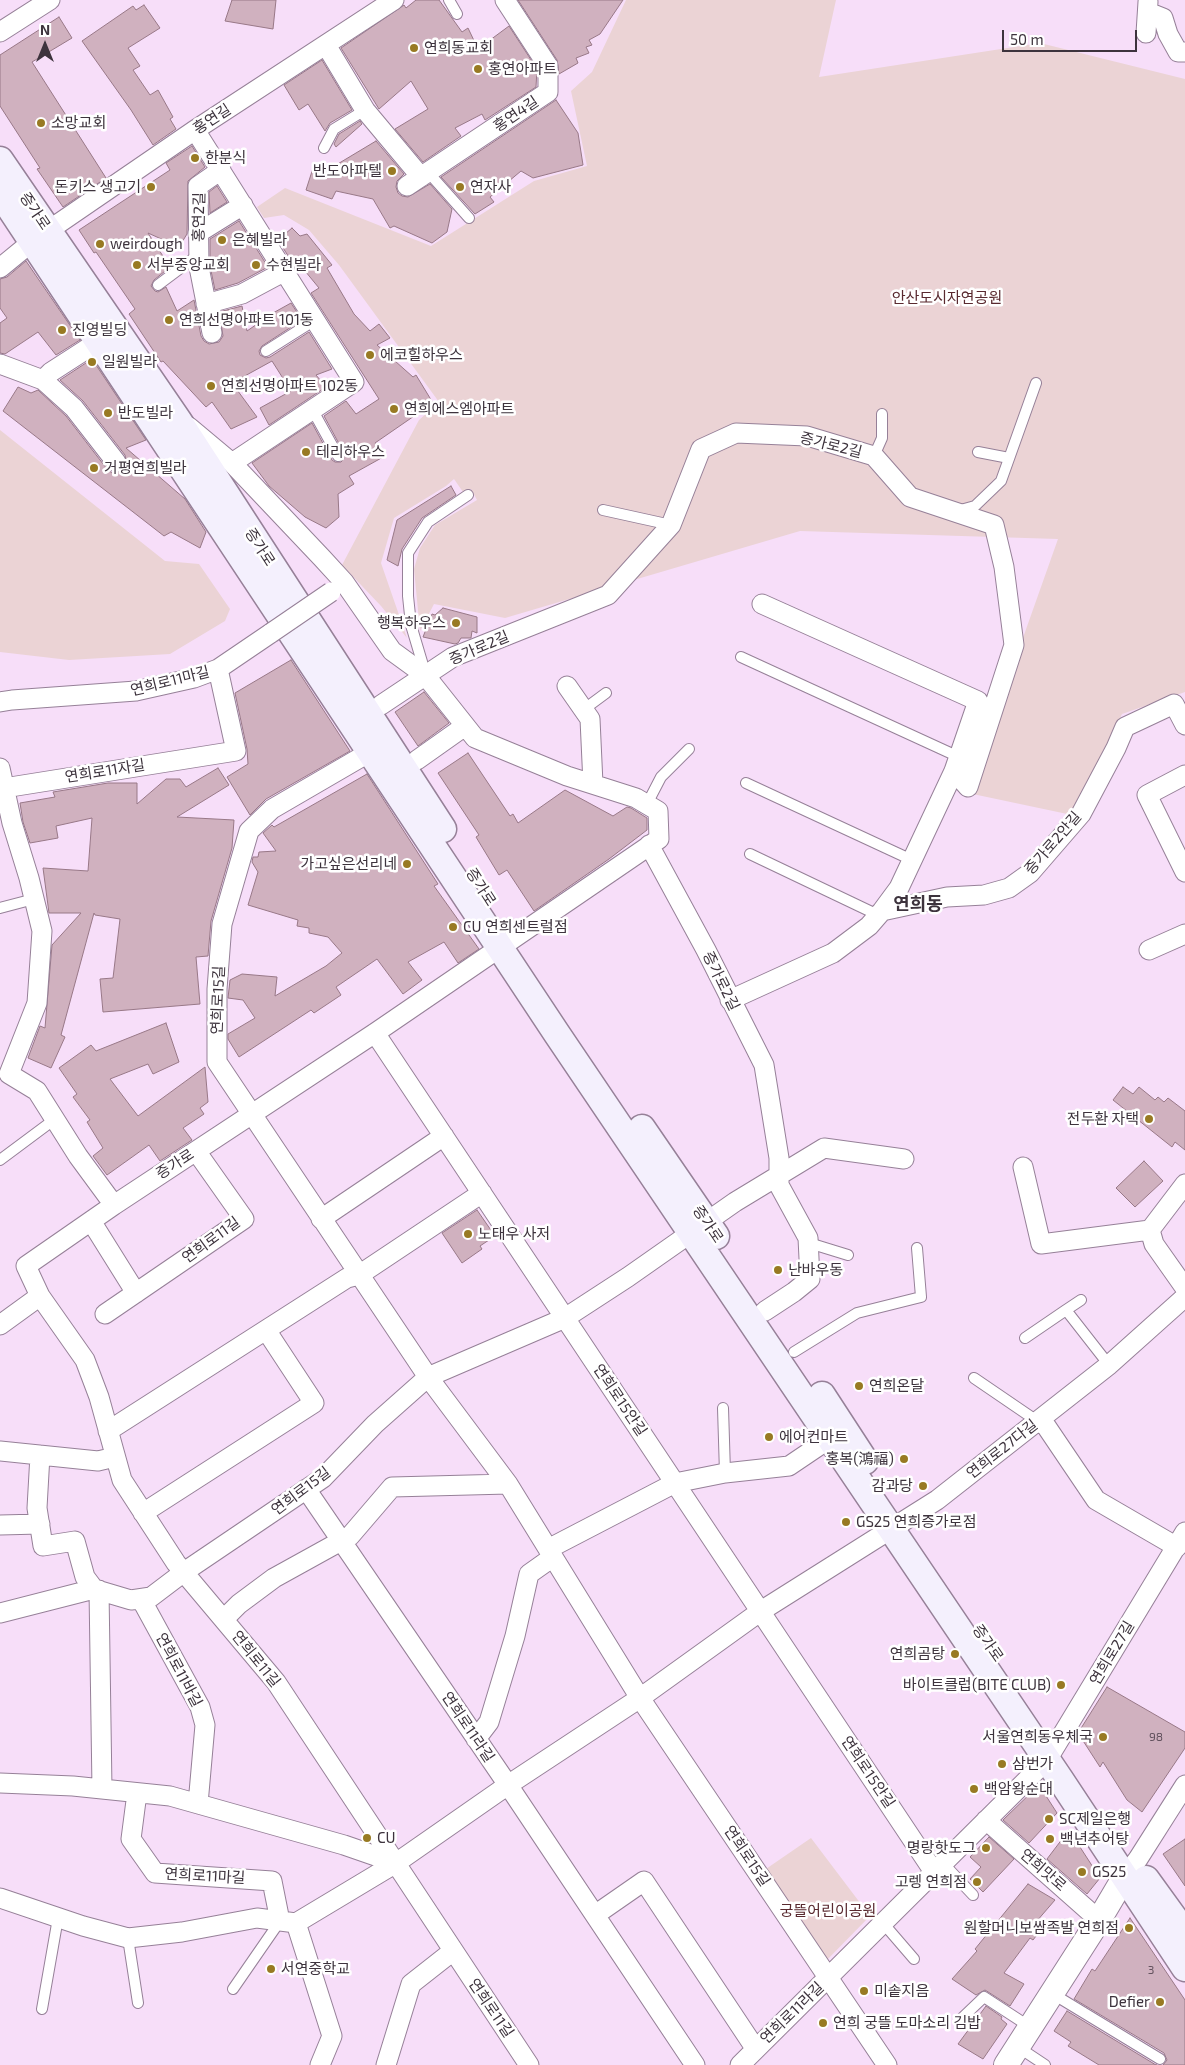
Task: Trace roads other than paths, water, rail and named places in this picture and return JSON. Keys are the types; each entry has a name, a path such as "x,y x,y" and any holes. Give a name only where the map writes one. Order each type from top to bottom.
{"main road":[{"name":"증가로","path":"0,160 99,341 354,724 370,752 507,943 700,1227 829,1439 898,1525"},
{"name":"증가로","path":"0,194 40,236 174,415 507,943"},
{"name":"증가로","path":"700,1227 794,1352 898,1525 1130,1870 1185,1968"},
{"name":"증가로","path":"1130,1870 1185,1933"}],"street":[{"path":"0,32 50,0"},
{"name":"홍연길","path":"0,268 40,236 195,130 394,0"},
{"name":"홍연4길","path":"419,178 548,92 548,66 505,0"},
{"path":"1146,33 1148,6"},
{"path":"1148,6 1163,18 1168,34 1178,52 1185,52"},
{"path":"326,45 365,110 419,178"},
{"name":"홍연2길","path":"195,130 354,382 232,463"},
{"name":"홍연2길","path":"212,333 199,267 198,186 221,170"},
{"path":"198,233 243,205"},
{"path":"206,304 242,294 285,271"},
{"path":"43,380 99,341"},
{"path":"6,366 43,380 74,408 116,462"},
{"path":"174,415 232,463 392,651 426,675 475,738 567,776 636,798 647,804 658,811 659,839 649,845"},
{"name":"증가로2길","path":"381,705 452,657 608,595 670,525 701,448 736,433 807,436 874,456 910,498 994,525 1004,567 1014,645 968,786 956,764"},
{"name":"연희로11마길","path":"0,702 136,691 194,678 218,669 338,587"},
{"path":"730,1000 833,953 869,926 880,913 899,888 912,860 956,764 978,701 762,604"},
{"name":"연희로11자길","path":"4,788 236,751 218,669"},
{"path":"567,686 590,719 593,784"},
{"name":"증가로2안길","path":"880,913 947,897 992,892 1009,888 1030,873 1081,814 1125,727 1174,704 1185,725"},
{"path":"417,760 465,726"},
{"name":"연희로15길","path":"370,752 272,809 249,831 222,924 216,989 217,1062 428,1377 508,1484 640,1698 886,2065"},
{"path":"0,768 12,823 42,931 37,1002 4,1073 38,1091 78,1156 114,1204"},
{"path":"1183,864 1147,795 1185,775"},
{"name":"증가로2길","path":"649,845 706,950 764,1065 779,1158 778,1175"},
{"name":"증가로","path":"26,1266 114,1204 375,1033 649,845"},
{"path":"1149,950 1185,934"},
{"name":"연희로15안길","path":"375,1033 761,1611 939,1867"},
{"path":"322,1219 444,1136"},
{"path":"700,1227 735,1202 824,1148 904,1160"},
{"name":"연희로11길","path":"105,1314 244,1219 196,1150"},
{"path":"1023,1167 1041,1244 1150,1230 1185,1184"},
{"path":"765,1311 810,1279 808,1238 779,1185 778,1175"},
{"path":"108,1431 347,1278 359,1275 482,1193"},
{"path":"91,1221 136,1292"},
{"name":"증가로","path":"565,1318 700,1227"},
{"path":"1150,1230 1154,1244 1185,1288"},
{"name":"연희로11길","path":"26,1266 40,1296 86,1360 100,1397 122,1480 184,1572 276,1682 529,2065"},
{"path":"0,1325 40,1296"},
{"name":"연희로27다길","path":"898,1525 937,1500 1109,1365 1185,1297"},
{"path":"428,1377 565,1318"},
{"path":"143,1513 314,1403 266,1330"},
{"name":"연희로15길","path":"141,1599 151,1597 184,1572 323,1478 375,1424 428,1377"},
{"name":"연희로27길","path":"1037,1421 1046,1426 1096,1500 1181,1540 1052,1752"},
{"path":"476,1739 489,1722 515,1636 529,1574 551,1553 675,1483 725,1473 788,1466 829,1439"},
{"path":"0,1450 98,1461 115,1457"},
{"path":"40,1455 37,1508 43,1546 76,1541 86,1577 96,1590 102,1789"},
{"path":"224,1619 239,1604 274,1578 350,1536 392,1487 508,1484"},
{"name":"연희로11라길","path":"306,1489 508,1785 694,2065"},
{"path":"0,1525 40,1524"},
{"path":"0,1898 58,1918 128,1938 182,1932 257,1918 288,1922 396,1863 508,1785 640,1698 761,1611 898,1525"},
{"path":"0,1613 96,1590 131,1600 141,1599"},
{"name":"연희로11바길","path":"141,1599 200,1707 205,1725 198,1804"},
{"path":"829,1978 1052,1752"},
{"path":"0,1783 102,1789 170,1796 344,1845 396,1863"},
{"path":"1012,2056 1185,1785"},
{"name":"연희로11마길","path":"136,1793 131,1839 154,1873 272,1880 288,1922"},
{"name":"연희맛로","path":"986,1820 1099,1920"},
{"name":"연희로11라길","path":"594,1915 644,1881 755,2048"},
{"path":"288,1922 332,2036 320,2065"},
{"path":"386,2065 411,1984 452,1951"},
{"name":"연희로11라길","path":"740,2065 755,2048 829,1978"}],"lane":[{"path":"449,0 457,14"},
{"path":"324,148 334,129 365,110"},
{"path":"419,178 469,218"},
{"path":"158,285 198,255"},
{"path":"266,351 315,320"},
{"path":"956,512 975,506 1001,481 1036,383"},
{"path":"312,409 338,456"},
{"path":"874,456 882,438 882,414"},
{"path":"978,452 1009,458"},
{"path":"426,675 411,625 408,596 408,553 428,522 468,495"},
{"path":"603,510 670,525"},
{"path":"741,657 956,764"},
{"path":"583,710 606,693"},
{"path":"647,804 661,777 689,749"},
{"path":"746,783 912,860"},
{"path":"750,854 880,913"},
{"path":"0,908 34,899"},
{"path":"0,1160 55,1119"},
{"path":"808,1243 848,1255"},
{"path":"794,1352 857,1313 921,1297 916,1248"},
{"path":"1025,1338 1081,1300"},
{"path":"1066,1310 1109,1365"},
{"path":"974,1378 1037,1421"},
{"path":"723,1408 725,1473"},
{"path":"939,1867 973,1895"},
{"path":"42,2009 58,1918"},
{"path":"233,1989 288,1922"},
{"path":"883,1923 914,1959"},
{"path":"128,1938 138,2003"},
{"path":"1053,1994 1160,2059"},
{"path":"962,2018 984,1997 1030,2028"},
{"path":"1012,2056 1045,2065"}],"place":[{"name":"연희동교회","path":"414,48"},
{"name":"홍연아파트","path":"478,69"},
{"name":"소망교회","path":"41,123"},
{"name":"한분식","path":"195,158"},
{"name":"반도아파텔","path":"392,171"},
{"name":"돈키스 생고기","path":"151,187"},
{"name":"연자사","path":"460,187"},
{"name":"은혜빌라","path":"222,240"},
{"name":"weirdough","path":"100,244"},
{"name":"서부중앙교회","path":"137,265"},
{"name":"수현빌라","path":"256,265"},
{"name":"연희선명아파트 101동","path":"169,320"},
{"name":"진영빌딩","path":"62,330"},
{"name":"에코힐하우스","path":"370,355"},
{"name":"일원빌라","path":"92,362"},
{"name":"연희선명아파트 102동","path":"211,386"},
{"name":"연희에스엠아파트","path":"394,409"},
{"name":"반도빌라","path":"108,413"},
{"name":"테리하우스","path":"306,452"},
{"name":"거평연희빌라","path":"94,468"},
{"name":"행복하우스","path":"456,623"},
{"name":"가고싶은선리네","path":"407,864"},
{"name":"CU 연희센트럴점","path":"453,927"},
{"name":"전두환 자택","path":"1149,1119"},
{"name":"노태우 사저","path":"468,1234"},
{"name":"난바우동","path":"778,1270"},
{"name":"연희온달","path":"859,1386"},
{"name":"에어컨마트","path":"769,1437"},
{"name":"홍복(鴻福)","path":"904,1459"},
{"name":"감과당","path":"923,1486"},
{"name":"GS25 연희증가로점","path":"846,1522"},
{"name":"연희곰탕","path":"955,1654"},
{"name":"바이트클럽(BITE CLUB)","path":"1061,1685"},
{"name":"서울연희동우체국","path":"1103,1737"},
{"name":"삼번가","path":"1002,1764"},
{"name":"백암왕순대","path":"974,1789"},
{"name":"SC제일은행","path":"1049,1819"},
{"name":"CU","path":"367,1838"},
{"name":"백년추어탕","path":"1050,1839"},
{"name":"명랑핫도그","path":"986,1848"},
{"name":"GS25","path":"1082,1872"},
{"name":"고렝 연희점","path":"977,1882"},
{"name":"원할머니보쌈족발 연희점","path":"1129,1928"},
{"name":"서연중학교","path":"271,1969"},
{"name":"미솥지음","path":"864,1991"},
{"name":"Defier","path":"1160,2002"},
{"name":"연희 궁뜰 도마소리 김밥","path":"823,2023"}],"district":[{"name":"연희동","path":"918,904"}],"park label":[{"name":"안산도시자연공원","path":"947,298"},
{"name":"궁뜰어린이공원","path":"828,1911"}]}
